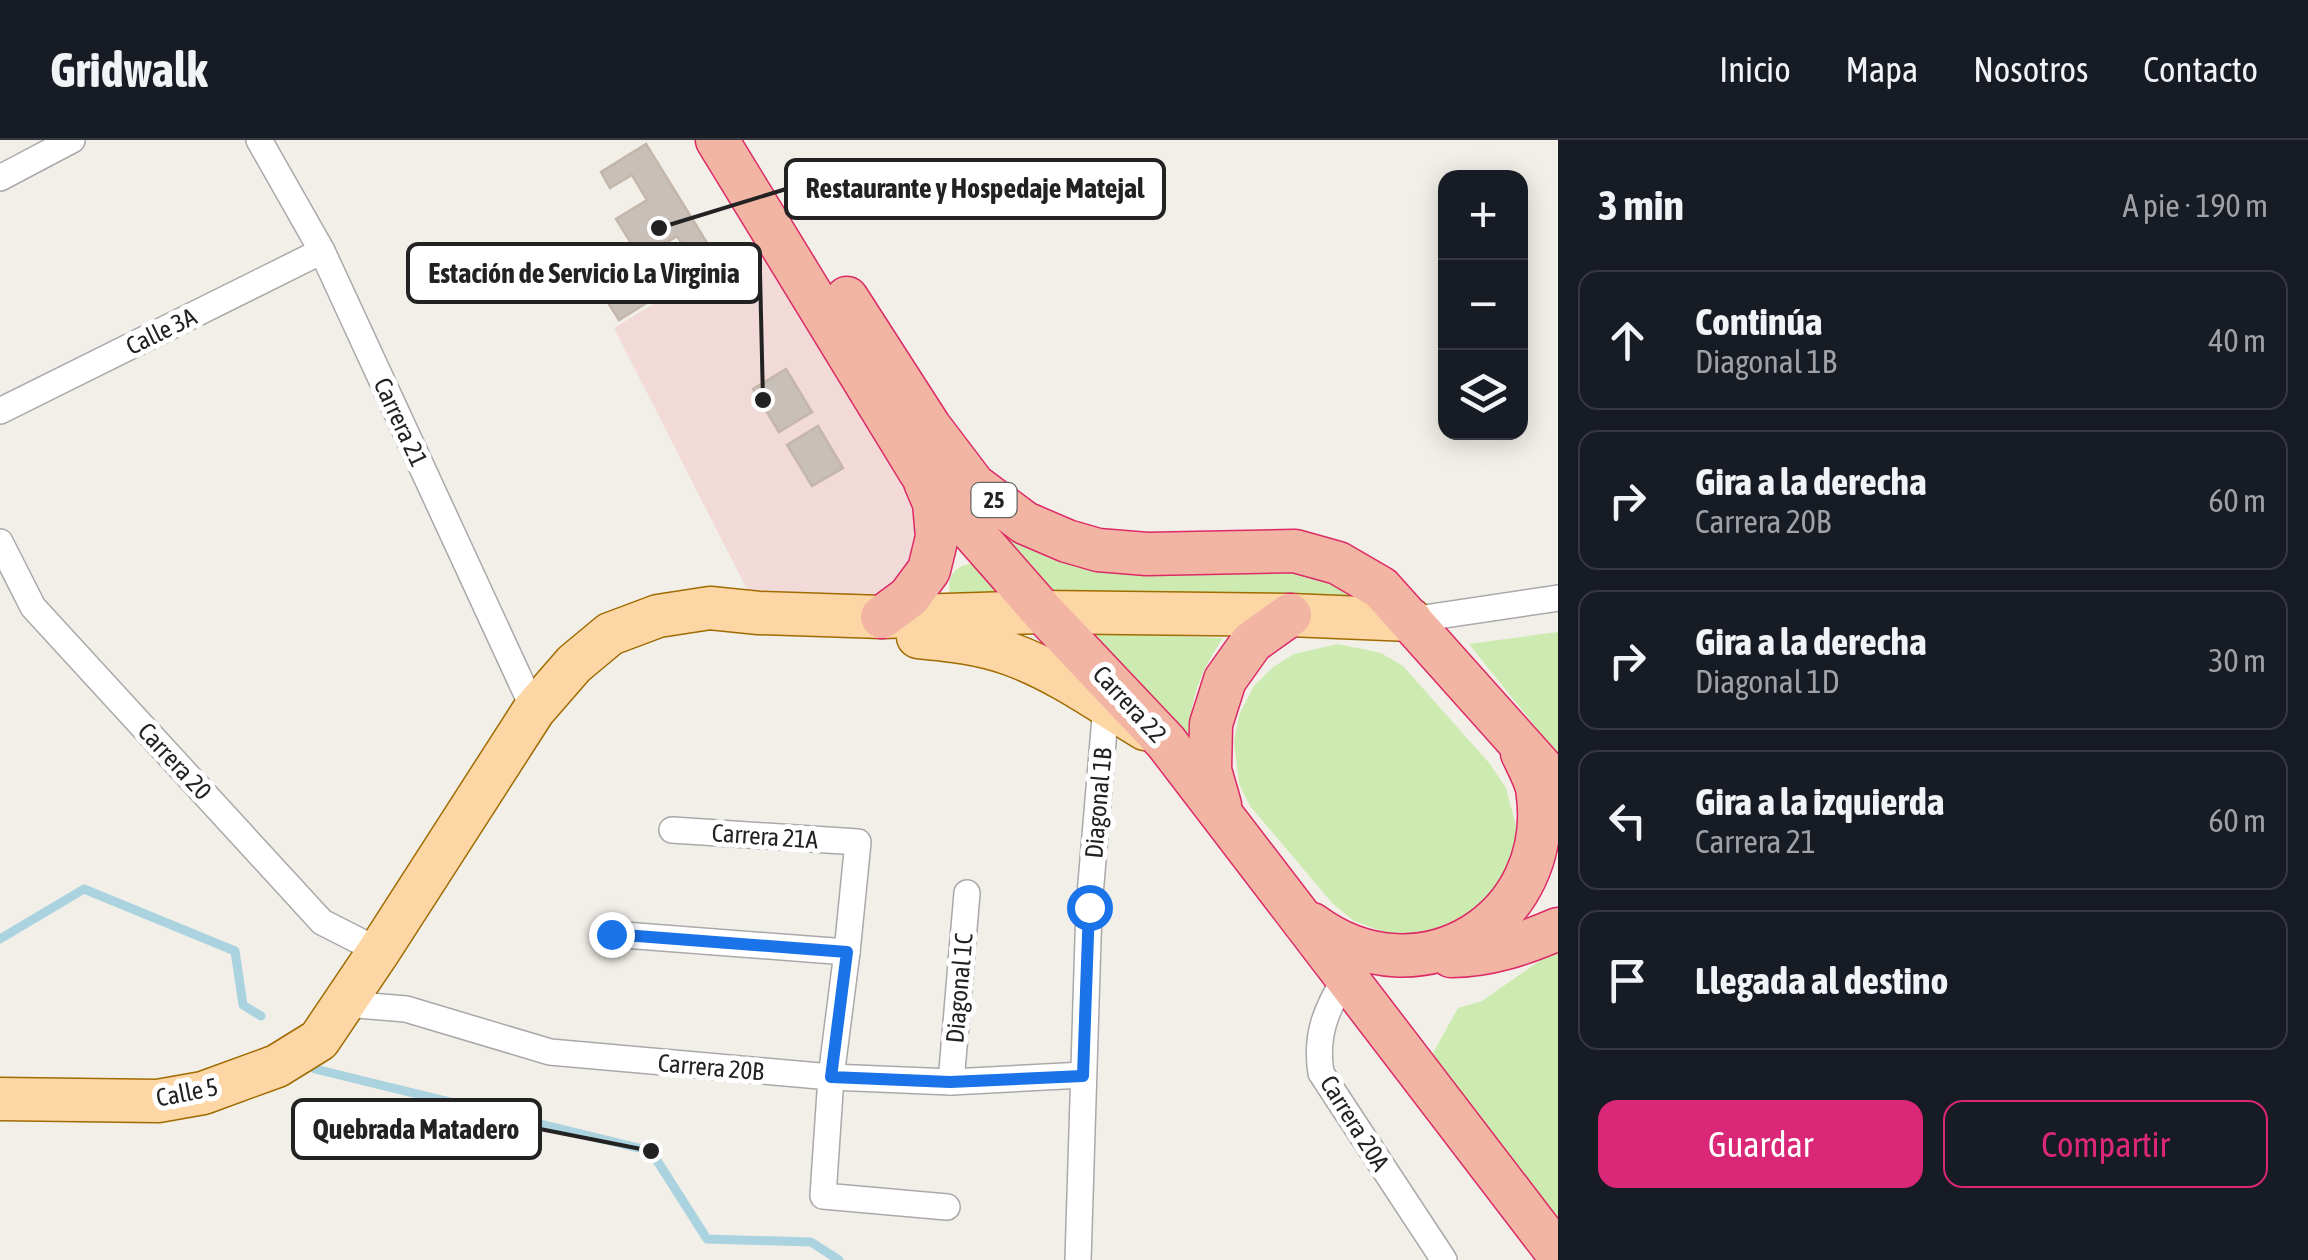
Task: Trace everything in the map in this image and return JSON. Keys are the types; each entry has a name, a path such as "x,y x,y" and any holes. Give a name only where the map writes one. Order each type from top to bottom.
{"highway":[{"name":"Carrera 22","path":"718,142 920,472 1043,612 1166,742 1558,1254"},
{"name":"Carrera 22","path":"718,142 794,217 930,427 974,485 1025,523 1067,542 1098,550 1147,554 1295,551 1338,563 1380,588 1558,786"},
{"path":"882,617 910,597 928,570 937,537 934,503 920,472"},
{"path":"1223,816 1210,770 1210,724 1225,680 1252,642 1290,615"},
{"path":"1420,956 1464,943 1502,916 1528,877 1540,832 1536,785 1517,742"},
{"path":"1296,911 1352,948 1385,956 1468,956 1516,947 1558,929"}],"main road":[{"name":"Calle 5","path":"0,1099 158,1100 203,1092 277,1066 319,1040 534,710 574,664 610,634 658,616 710,608 759,613"},
{"path":"759,613 882,617 1043,612 1411,620"},
{"path":"759,613 878,634 962,642 1006,652 1052,673 1166,742"}],"street":[{"name":"Carrera 21","path":"259,140 322,251 534,710"},
{"path":"0,178 65,142"},
{"name":"Calle 3A","path":"0,411 322,251"},
{"name":"Carrera 20","path":"0,542 33,607 322,922 380,951"},
{"path":"1411,620 1558,598"},
{"name":"Diagonal 1B","path":"1078,1260 1089,907 1106,706"},
{"name":"Carrera 21A","path":"672,830 858,842 847,952"},
{"name":"Diagonal 1C","path":"950,1082 967,894"},
{"path":"611,934 847,952 831,1077 823,1196 946,1207"},
{"name":"Carrera 20A","path":"1346,977 1330,1003 1317,1050 1321,1073 1444,1260"},
{"name":"Carrera 20B","path":"345,1004 406,1010 550,1052 831,1077 950,1082 1083,1076"}],"shaded area":[{"path":"773,231 934,503 909,597 759,613 614,328"}],"green space":[{"path":"1004,530 1047,557 1092,569 1294,565 1361,598 1044,605 1001,551"},
{"path":"974,563 1009,602 952,601 952,575 960,567"},
{"path":"1076,632 1223,638 1196,691 1188,750"},
{"path":"1558,632 1558,755 1469,644"},
{"path":"1338,644 1381,653 1403,666 1490,764 1506,788 1517,830 1516,850 1494,898 1455,929 1398,937 1354,921 1333,904 1250,806 1239,784 1234,741 1239,715 1254,686 1294,654"},
{"path":"1558,948 1558,1249 1428,1062 1458,1008 1482,1001"}],"building":[{"path":"646,144 717,259 619,320 605,298 685,248 677,236 641,259 616,219 647,200 632,175 610,188 601,172"},
{"path":"786,369 812,412 779,432 753,389"},
{"path":"818,426 843,468 812,486 787,445"}],"waterway":[{"path":"0,939 84,889 235,951 243,1005 261,1016"},
{"path":"315,1069 651,1151 707,1239 811,1242 839,1260"}],"place":[{"name":"Restaurante y Hospedaje Matejal","path":"659,228"},
{"name":"Estación de Servicio La Virginia","path":"763,400"},
{"name":"Quebrada Matadero","path":"651,1151"}],"route":[{"path":"611,934 847,952 831,1077 950,1082 1083,1076 1089,907"}]}
